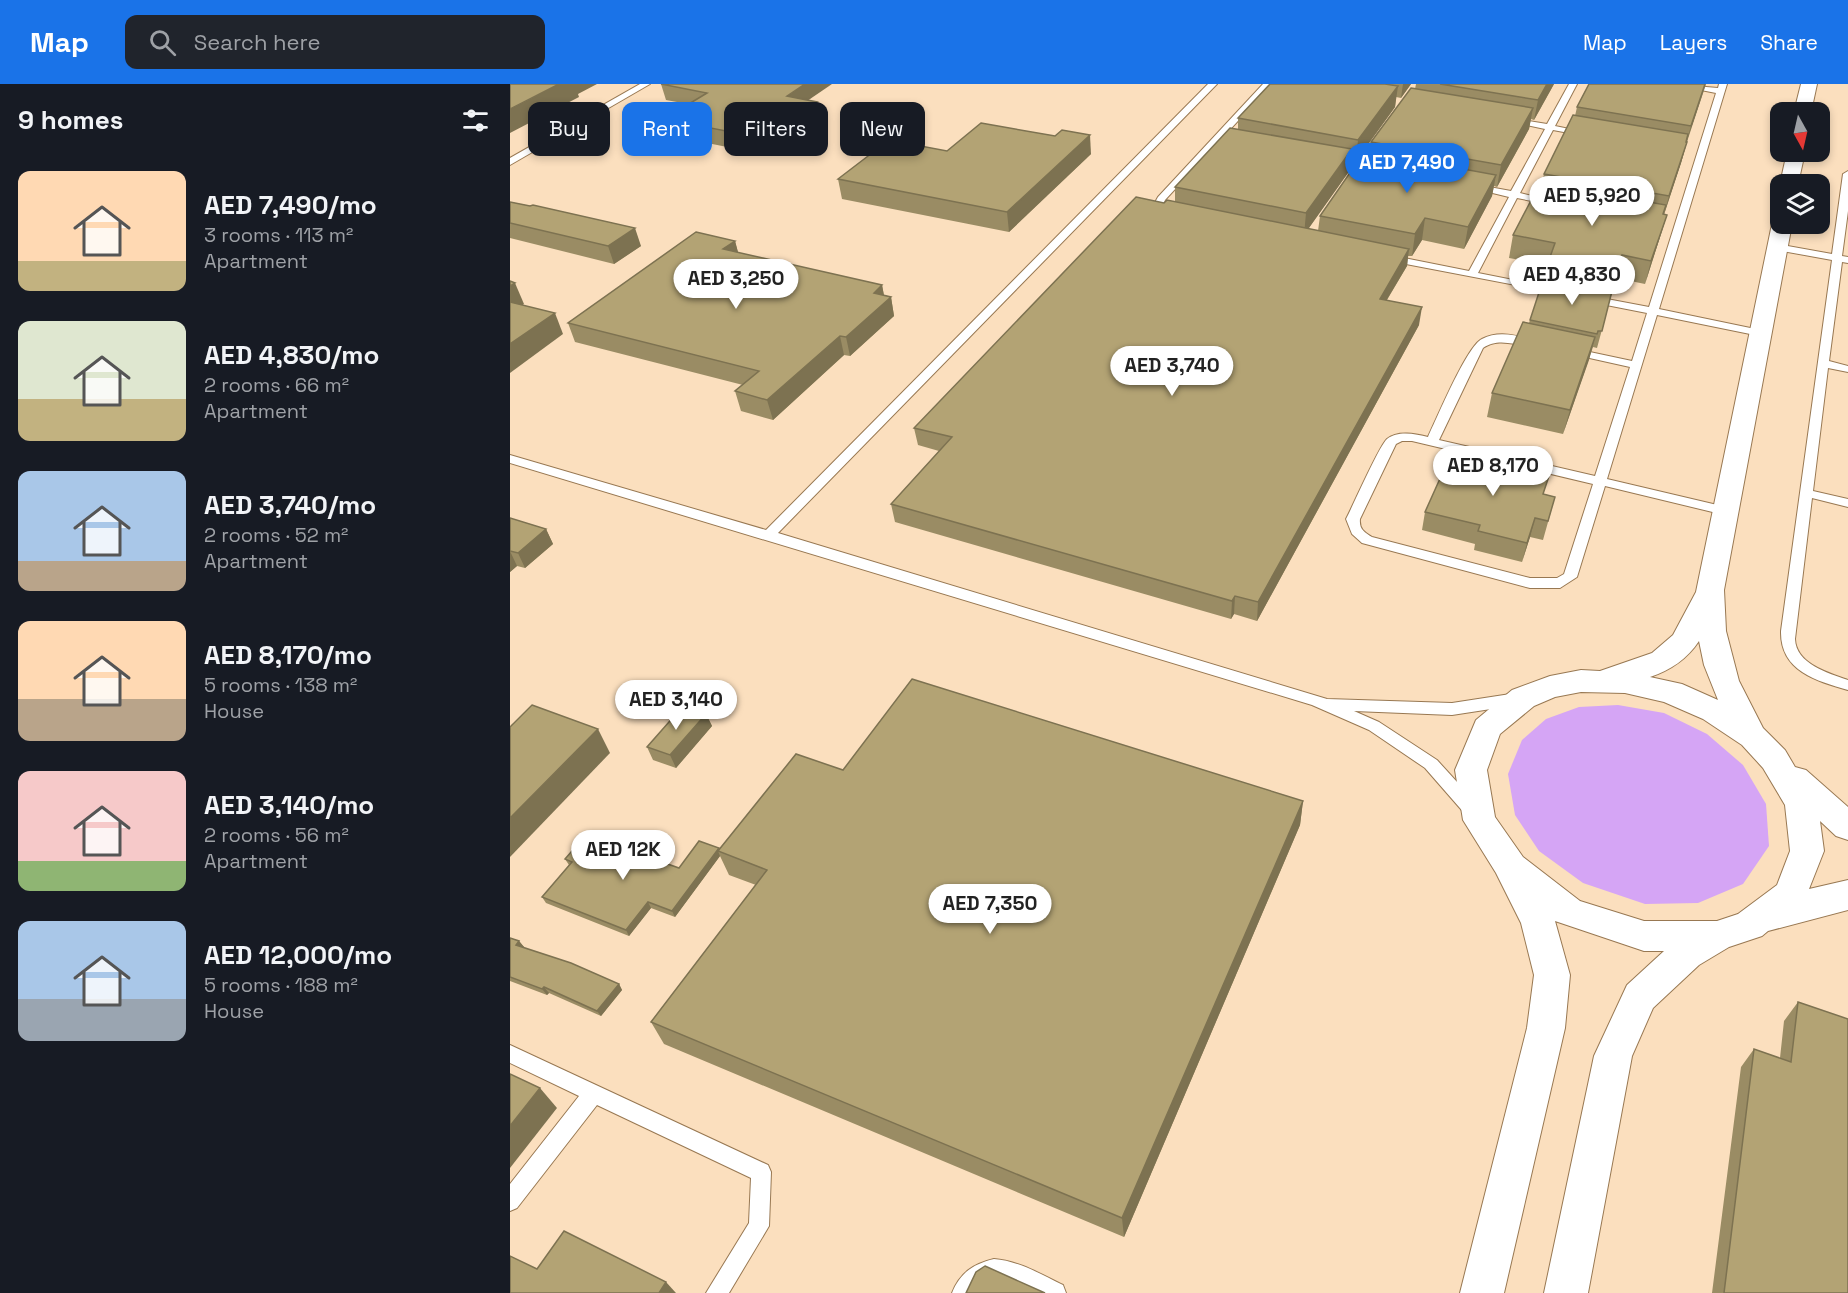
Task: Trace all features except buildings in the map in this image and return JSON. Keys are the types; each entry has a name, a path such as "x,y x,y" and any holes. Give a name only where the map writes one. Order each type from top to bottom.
{"street":[{"path":"1805,102 1809,84"},
{"path":"1566,1293 1613,1056 1640,997 1686,954 1734,930 1790,894 1807,851 1801,804 1731,697 1717,664 1709,621 1710,590 1780,235"},
{"path":"1482,1293 1546,1028 1552,975 1538,922 1510,867 1479,820 1471,770 1487,728 1522,698 1550,687 1647,669 1678,651 1697,621 1710,590"},
{"path":"1581,681 1625,682 1671,692 1714,711 1764,748 1815,800 1848,828"},
{"path":"1510,867 1569,912 1644,936 1734,930 1801,906 1848,895"}],"lane":[{"path":"510,162 646,84"},
{"path":"769,534 1213,84"},
{"path":"1183,216 1164,211 1158,206 1161,199 1268,84"},
{"path":"1472,275 1573,84"},
{"path":"1675,84 1722,88 1600,482 1570,577 1560,583 1530,583 1367,540 1357,533 1353,526 1353,519 1391,442 1399,438 1412,437 1432,442 1600,482 1725,512"},
{"path":"1505,120 1597,135"},
{"path":"1216,140 1227,142"},
{"path":"1690,151 1702,153"},
{"path":"1848,174 1843,259 1823,363 1788,631 1789,650 1803,665 1827,679 1848,685"},
{"path":"1459,184 1562,204"},
{"path":"1667,224 1679,226"},
{"path":"1780,235 1843,259"},
{"path":"1373,255 1574,295"},
{"path":"1585,298 1760,333"},
{"path":"1432,442 1478,346 1486,339 1496,337 1550,346 1636,365"},
{"path":"1823,363 1848,369"},
{"path":"510,459 769,534 1317,701 1374,726 1431,764 1479,820"},
{"path":"1806,493 1848,503"},
{"path":"1317,701 1384,708 1452,709 1522,698"},
{"path":"510,1054 760,1172 759,1226 717,1293"},
{"path":"510,1201 594,1094"},
{"path":"963,1293 973,1278 985,1270 998,1268 1055,1293"}],"shaded area":[{"path":"1618,705 1664,713 1707,734 1743,765 1766,804 1769,846 1743,884 1698,903 1645,904 1583,883 1539,851 1515,815 1508,774 1522,740 1546,719 1579,707"}]}
